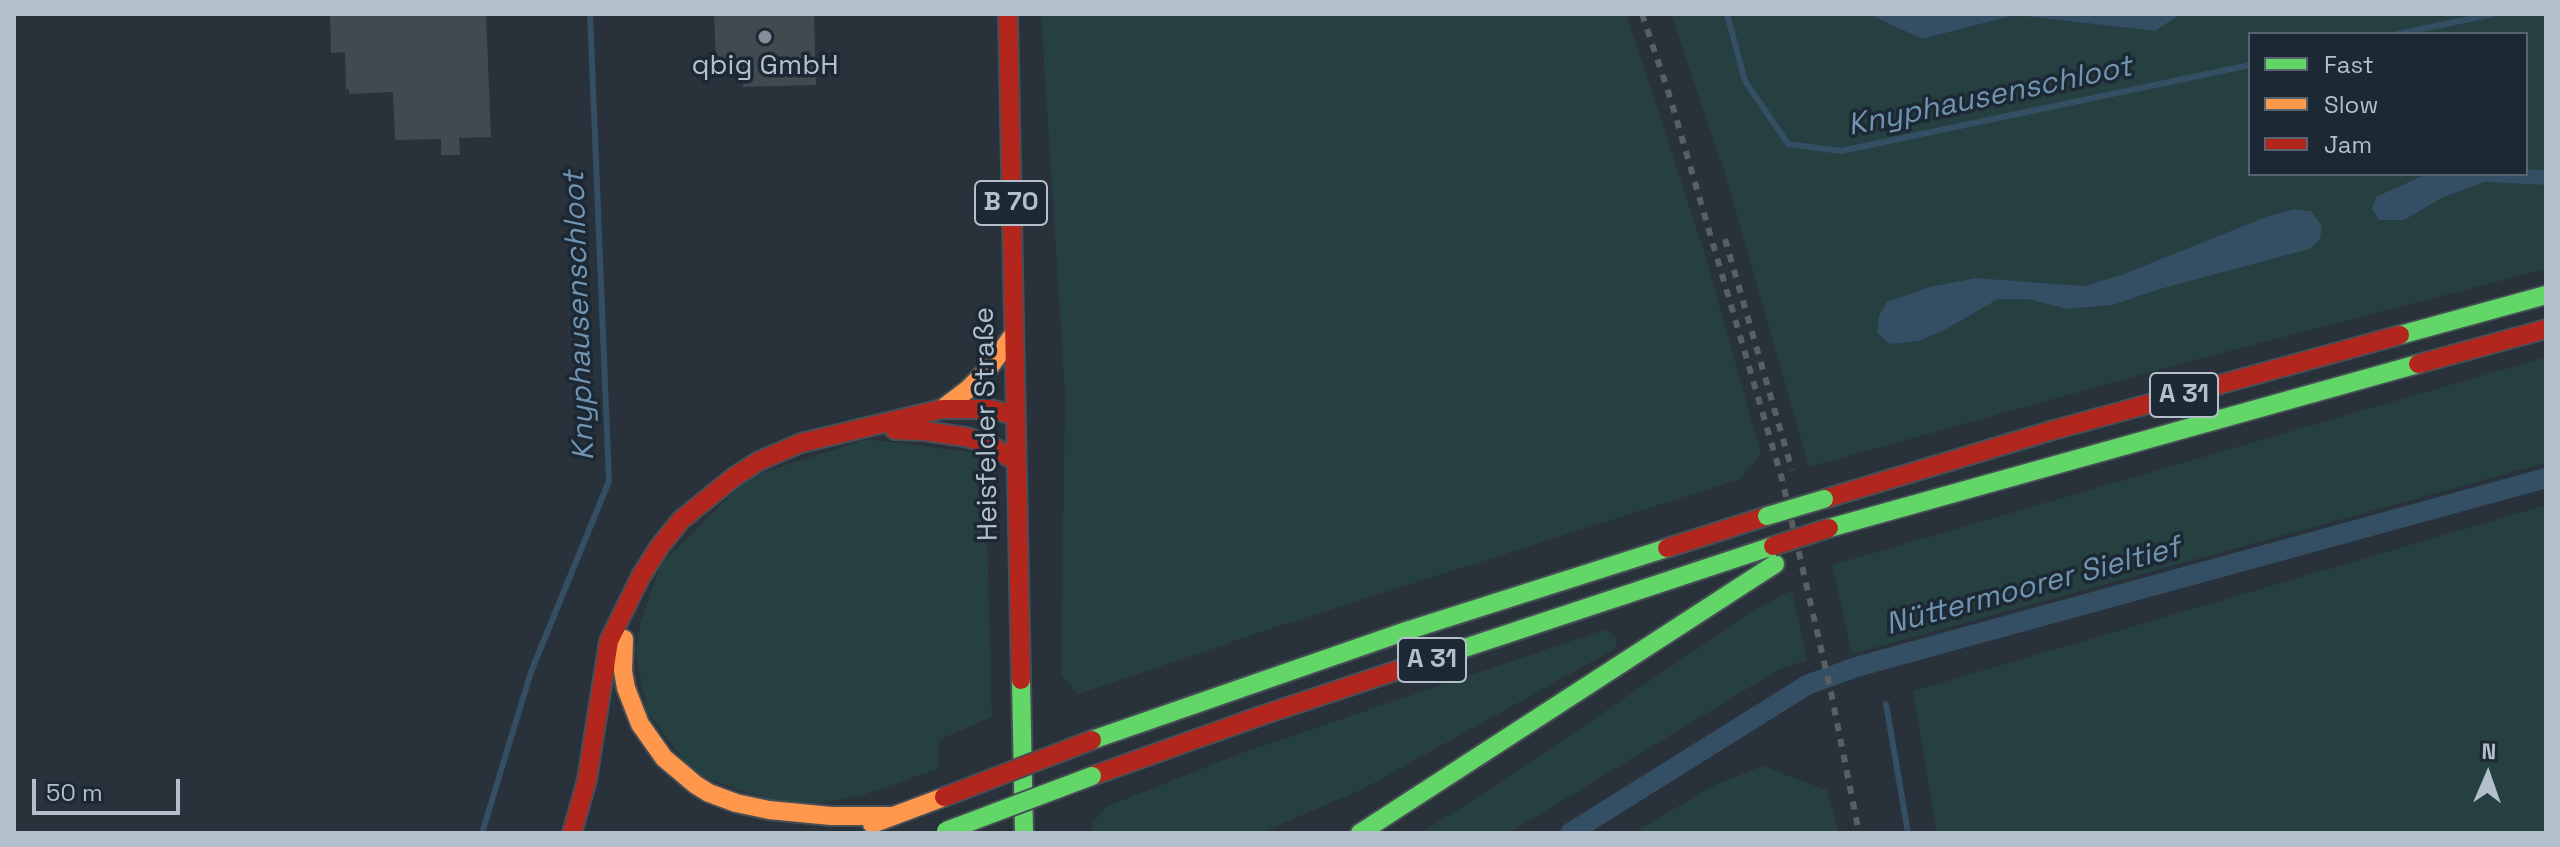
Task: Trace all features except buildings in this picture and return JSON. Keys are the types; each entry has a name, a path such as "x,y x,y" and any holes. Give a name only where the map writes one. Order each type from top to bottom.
{"main road":[{"name":"Heisfelder Straße","path":"1008,14 1024,833"},
{"name":"A 31","path":"848,833 1092,740 1406,631 1767,516 2050,431 2546,295"},
{"name":"A 31","path":"943,832 1260,716 1774,555 1799,538 1829,528 2546,329"},
{"path":"942,409 989,368 1013,335"},
{"path":"572,833 587,780 609,641 626,604 660,546 681,520 734,477 783,450 833,434 942,409 990,409 1014,415"},
{"path":"862,429 924,431 966,437 989,444 1015,461"},
{"path":"1360,833 1774,555"},
{"path":"626,604 623,671 633,709 658,750 686,778 709,793 753,808 831,816 893,816"}],"green space":[{"path":"1041,14 1626,14 1704,251 1761,454 1740,479 1273,628 1078,694 1061,675 1065,394"},
{"path":"1671,14 1868,14 1922,39 2015,15 2155,31 2181,14 2546,14 2546,170 2528,169 2528,32 2248,32 2248,176 2421,176 2394,188 2404,220 2464,187 2484,182 2546,185 2546,269 2183,363 1809,467 1725,173","holes":["2293,209 2160,289 2113,305 2067,309 2027,299 1998,299 1978,309 1887,302 1929,287 1976,278 2084,286 2121,275 2268,216"]},
{"path":"2546,357 2546,463 1852,654 1832,565"},
{"path":"867,439 977,453 985,463 992,717 939,740 938,769 862,795 816,804 781,804 694,774 646,710 636,652 640,624 661,564 749,477"},
{"path":"2546,505 2546,833 1937,833 1913,691"},
{"path":"1792,590 1807,660 1778,670 1509,833 1421,833 1755,610"},
{"path":"1606,629 1617,639 1615,649 1363,789 1261,833 1093,833 1092,824 1105,807 1239,754"},
{"path":"1762,766 1827,790 1839,833 1633,833 1713,786"}],"water":[{"path":"1868,14 2181,14 2155,31 2015,15 1922,39"},
{"path":"2528,169 2546,170 2546,185 2484,182 2444,197 2404,220 2379,220 2372,209 2376,197 2422,176 2528,176"},
{"path":"2293,209 2311,211 2322,226 2320,239 2309,249 2160,289 2113,305 2067,309 2027,299 1998,299 1919,341 1889,344 1877,332 1879,316 1887,302 1929,287 1976,278 2084,286 2121,275 2268,216"}],"waterway":[{"name":"Knyphausenschloot","path":"482,833 531,672 609,481 590,14"},
{"name":"Knyphausenschloot","path":"1727,14 1745,81 1788,144 1841,151 2248,65"},
{"name":"Knyphausenschloot","path":"2408,32 2493,14"},
{"name":"Nüttermoorer Sieltief","path":"1570,833 1807,685 1856,667 2546,478"},
{"path":"1886,704 1908,833"}],"railway":[{"path":"1642,14 1669,94 1782,479 1831,692 1859,833"},
{"path":"1725,239 1792,470"}],"traffic: fast":[{"path":"2400,335 2546,295"},
{"path":"1829,528 2418,364"},
{"path":"1767,516 1824,499"},
{"path":"1407,667 1773,546"},
{"path":"1092,740 1406,631 1667,548"},
{"path":"1360,833 1775,564"},
{"path":"1021,680 1024,833"},
{"path":"946,831 1092,776"}],"traffic: slow":[{"path":"942,409 989,368 1013,335"},
{"path":"624,639 626,688 640,724 664,758 696,785 736,803 769,810 831,816 893,816"},
{"path":"872,824 944,797"}],"traffic: jam":[{"path":"1008,14 1021,680"},
{"path":"2418,364 2546,329"},
{"path":"1824,499 2050,431 2400,335"},
{"path":"572,833 587,780 609,641 641,576 681,520 734,477 759,461 801,443 942,409 990,409 1014,415"},
{"path":"895,430 966,437 989,444 1015,461"},
{"path":"1667,548 1767,516"},
{"path":"1773,546 1829,528"},
{"path":"1092,776 1407,667"},
{"path":"944,797 1092,740"}],"place":[{"name":"qbig GmbH","path":"765,37"}]}
